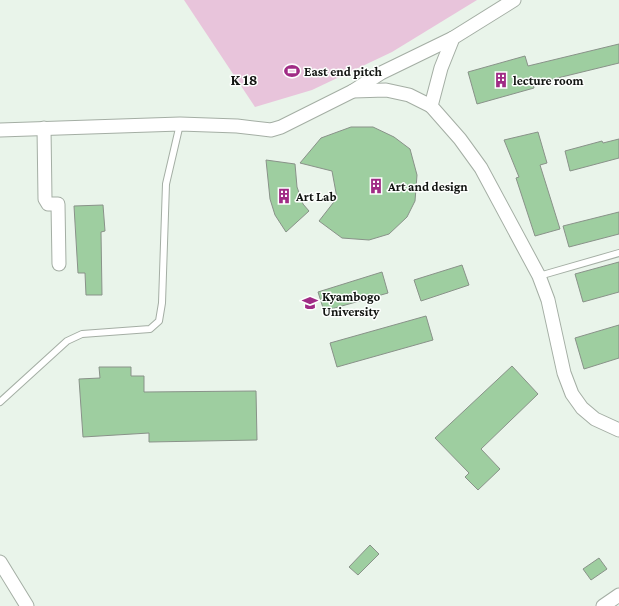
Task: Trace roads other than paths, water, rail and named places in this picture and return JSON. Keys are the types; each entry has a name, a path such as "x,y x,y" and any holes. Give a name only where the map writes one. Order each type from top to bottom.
{"street":[{"path":"0,130 180,124 238,126 271,130 281,127 353,91 381,73 453,38 514,0"},
{"path":"431,106 441,68 453,38"},
{"path":"353,91 386,90 408,95 431,106 460,139 481,168 539,276 548,300 564,373 572,394 582,408 595,419 619,430"},
{"path":"44,128 45,199 48,204 58,204 59,264"},
{"path":"0,562 27,606"},
{"path":"603,606 619,595"}],"lane":[{"path":"0,402 74,336 150,329 159,321 162,303 166,184 180,124"},
{"path":"539,276 619,253"}],"place":[{"name":"East end pitch","path":"292,71"},
{"name":"lecture room","path":"501,80"},
{"name":"Art and design","path":"376,186"},
{"name":"Art Lab","path":"284,196"},
{"name":"Kyambogo University","path":"310,303"}],"district":[{"name":"K 18","path":"244,80"}]}
